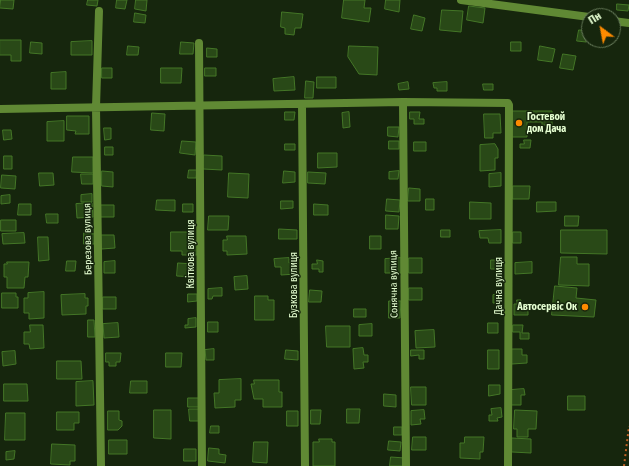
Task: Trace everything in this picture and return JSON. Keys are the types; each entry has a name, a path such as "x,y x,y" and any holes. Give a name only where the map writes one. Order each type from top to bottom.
{"street":[{"path":"461,0 581,16"},
{"name":"Березова вулиця","path":"99,11 96,107 101,466"},
{"name":"Квіткова вулиця","path":"199,43 202,466"},
{"path":"0,109 200,107 403,102"},
{"name":"Дачна вулиця","path":"403,102 506,103 509,105 508,466"},
{"name":"Сонячна вулиця","path":"403,102 406,466"},
{"name":"Бузкова вулиця","path":"302,105 305,466"}],"path":[{"path":"624,466 629,426"}],"building":[{"path":"1,0 14,0 13,9 0,8"},
{"path":"88,0 98,0 97,6 87,5"},
{"path":"117,0 127,0 125,9 116,8"},
{"path":"136,0 147,0 146,11 135,9"},
{"path":"344,0 365,0 364,8 371,8 369,22 342,18"},
{"path":"386,0 400,0 399,12 385,9"},
{"path":"617,4 629,5 628,11 621,10 621,8 617,8"},
{"path":"469,6 485,8 483,23 467,20"},
{"path":"442,10 463,11 461,32 440,30"},
{"path":"282,12 303,14 301,28 295,28 294,35 285,34 285,28 281,27"},
{"path":"135,13 146,15 145,23 134,22"},
{"path":"414,15 425,18 422,31 411,29"},
{"path":"579,30 581,30 581,41 577,41"},
{"path":"0,40 21,40 21,61 11,61 11,55 0,55"},
{"path":"92,41 92,55 71,55 71,42"},
{"path":"31,42 42,43 42,54 30,53"},
{"path":"181,42 194,43 193,54 180,54"},
{"path":"511,42 521,42 521,51 511,51"},
{"path":"128,46 139,47 138,55 127,55"},
{"path":"349,46 378,47 377,75 359,74 348,57"},
{"path":"540,46 555,49 552,62 538,60"},
{"path":"207,48 217,49 217,57 207,57"},
{"path":"563,54 576,56 573,70 560,68"},
{"path":"102,68 112,68 112,78 102,78"},
{"path":"161,68 182,68 181,83 161,83"},
{"path":"205,68 216,68 216,76 205,76"},
{"path":"66,72 66,89 51,89 51,73"},
{"path":"294,77 295,90 274,91 273,79"},
{"path":"317,77 336,77 336,88 317,88"},
{"path":"306,81 314,82 313,98 305,98"},
{"path":"408,82 409,89 399,90 398,84"},
{"path":"447,82 447,91 437,91 437,88 434,88 433,83"},
{"path":"483,84 493,84 493,90 484,90"},
{"name":"Гостевой дом Дача","path":"512,111 552,111 552,125 542,125 542,122 527,122 527,137 512,137"},
{"path":"285,112 295,112 294,120 285,120"},
{"path":"349,112 350,127 343,128 342,113"},
{"path":"410,112 420,112 419,119 424,119 424,124 414,124 414,119 410,119"},
{"path":"152,113 165,114 164,131 151,130"},
{"path":"484,114 500,114 501,133 493,133 493,138 485,138"},
{"path":"67,116 89,116 89,134 75,134 76,131 67,130"},
{"path":"64,121 64,141 47,141 47,122"},
{"path":"388,127 399,127 398,137 388,136"},
{"path":"104,128 111,128 111,139 105,140"},
{"path":"3,130 11,130 12,139 4,140"},
{"path":"524,140 531,140 530,148 520,148 520,144 524,144"},
{"path":"182,141 196,142 195,155 180,153"},
{"path":"389,141 399,141 399,149 389,149"},
{"path":"414,142 426,142 426,151 414,151"},
{"path":"285,144 295,144 295,150 285,150"},
{"path":"495,144 498,149 498,158 495,158 495,170 480,171 480,145"},
{"path":"105,147 113,147 113,155 105,155"},
{"path":"318,153 337,153 337,167 318,168"},
{"path":"204,155 222,156 222,170 203,169"},
{"path":"4,156 12,156 12,169 4,169"},
{"path":"73,157 93,157 93,173 72,172"},
{"path":"189,170 197,170 196,178 188,178"},
{"path":"102,171 113,172 113,187 102,186"},
{"path":"284,171 295,172 295,182 283,183"},
{"path":"399,171 398,179 389,179 389,172"},
{"path":"308,172 326,173 325,184 308,183"},
{"path":"39,173 53,173 54,185 40,186"},
{"path":"229,173 249,174 248,198 228,197"},
{"path":"501,173 501,186 489,187 489,174"},
{"path":"81,174 93,174 93,184 82,184"},
{"path":"2,175 16,176 15,189 1,188"},
{"path":"513,186 530,186 529,199 513,199"},
{"path":"409,188 420,189 420,201 408,201"},
{"path":"92,194 92,202 81,202 81,195"},
{"path":"10,195 10,203 1,204 1,196"},
{"path":"387,199 400,200 399,212 386,211"},
{"path":"426,199 434,199 434,210 426,210"},
{"path":"157,200 175,200 175,211 156,210"},
{"path":"281,201 293,201 293,208 281,209"},
{"path":"470,202 491,203 491,219 470,219"},
{"path":"537,202 556,202 556,211 537,212"},
{"path":"92,203 93,217 77,218 76,204"},
{"path":"19,204 31,204 31,215 18,215"},
{"path":"183,204 193,204 193,212 183,212"},
{"path":"314,204 328,205 328,215 314,215"},
{"path":"100,205 114,205 114,217 101,217"},
{"path":"46,214 58,214 58,223 47,223"},
{"path":"386,215 399,216 398,229 386,229"},
{"path":"209,216 229,216 228,230 208,230"},
{"path":"565,216 579,216 578,226 565,226"},
{"path":"1,220 16,220 16,231 1,231"},
{"path":"279,229 297,230 297,239 279,239"},
{"path":"441,230 450,230 450,237 441,237"},
{"path":"501,230 501,243 489,243 488,238 480,238 479,231"},
{"path":"561,230 607,230 607,254 561,253"},
{"path":"171,232 188,232 188,241 197,241 197,255 182,255 182,251 171,251"},
{"path":"513,232 521,232 521,243 513,243"},
{"path":"24,233 25,243 3,244 2,234"},
{"path":"84,233 95,234 94,244 84,244"},
{"path":"101,235 114,235 115,248 102,249"},
{"path":"227,236 246,236 247,254 227,255 227,251 223,251 223,240 227,240"},
{"path":"370,236 381,236 381,249 370,249"},
{"path":"38,237 48,237 49,260 39,261"},
{"path":"561,257 577,257 577,264 589,264 589,286 559,285"},
{"path":"289,258 289,263 296,262 296,274 281,275 281,267 275,267 274,259"},
{"path":"401,258 401,273 385,273 385,259"},
{"path":"409,258 422,258 422,273 409,273"},
{"path":"317,260 323,261 323,272 319,272 319,269 312,269 312,264 317,264"},
{"path":"491,260 502,260 502,269 491,269"},
{"path":"67,261 76,261 75,271 66,271"},
{"path":"115,261 115,273 104,273 104,262"},
{"path":"7,262 29,262 28,277 25,277 24,288 7,288 7,277 4,277 4,264 7,264"},
{"path":"532,262 532,273 515,274 515,263"},
{"path":"178,263 194,264 193,277 177,276"},
{"path":"247,276 248,289 235,290 234,277"},
{"path":"555,286 577,288 576,298 596,300 594,317 552,315"},
{"path":"222,288 222,296 213,296 212,299 208,299 208,289"},
{"path":"409,288 422,288 422,300 409,300"},
{"path":"310,290 322,291 321,302 309,302"},
{"path":"44,292 44,318 29,319 29,313 24,313 24,298 28,298 28,293"},
{"path":"2,293 16,293 16,297 18,297 18,308 2,308"},
{"path":"85,294 85,298 88,298 86,314 62,315 61,295"},
{"path":"188,294 197,294 197,301 188,302"},
{"path":"501,294 501,303 493,303 493,295"},
{"path":"255,296 268,296 268,300 274,300 274,320 255,320"},
{"path":"103,297 116,297 116,309 103,309"},
{"path":"517,300 521,300 521,304 524,304 524,310 528,310 528,315 514,315 514,304 517,304"},
{"path":"389,301 401,301 400,318 389,318"},
{"path":"354,309 366,309 366,317 354,317"},
{"path":"196,318 196,327 185,328 185,325 188,325 188,319"},
{"path":"88,320 94,320 95,337 88,337"},
{"path":"208,322 218,322 218,332 208,332"},
{"path":"118,323 119,337 104,338 103,324"},
{"path":"488,323 498,323 498,333 488,333"},
{"path":"372,324 372,336 359,336 359,325"},
{"path":"30,325 43,325 44,348 30,349 29,344 24,344 24,332 30,332"},
{"path":"513,325 523,325 522,333 529,333 529,339 520,339 520,332 513,332"},
{"path":"326,326 350,326 350,347 327,347"},
{"path":"434,330 435,347 416,348 415,331"},
{"path":"363,348 364,355 368,355 368,362 363,362 364,368 354,369 353,349"},
{"path":"214,349 214,360 206,360 205,350"},
{"path":"512,349 522,349 522,355 527,355 527,363 512,364"},
{"path":"286,350 298,351 298,360 285,359"},
{"path":"411,350 424,350 424,359 419,359 419,355 411,356"},
{"path":"488,350 499,350 499,369 488,369"},
{"path":"15,351 16,364 3,366 2,352"},
{"path":"106,353 121,353 120,362 116,362 116,366 109,366 109,362 106,362"},
{"path":"166,353 182,353 181,367 166,367"},
{"path":"57,361 81,361 82,379 57,379"},
{"path":"241,379 241,400 235,400 235,407 215,408 214,393 219,393 219,380"},
{"path":"254,380 279,380 279,392 282,392 282,407 263,407 263,399 254,399 251,384 254,384"},
{"path":"93,381 94,405 76,406 76,382"},
{"path":"131,381 147,381 147,393 130,393"},
{"path":"4,384 27,384 28,401 4,401"},
{"path":"489,385 500,385 500,394 489,396"},
{"path":"411,387 426,387 426,405 412,405"},
{"path":"524,389 525,395 521,395 521,405 510,405 511,390"},
{"path":"384,394 396,395 396,407 384,406"},
{"path":"568,396 585,396 585,410 568,410"},
{"path":"188,398 199,398 199,407 188,407"},
{"path":"501,408 502,417 497,418 498,421 489,421 489,415 492,415 491,409"},
{"path":"189,409 201,409 201,421 190,421"},
{"path":"347,409 360,409 359,423 347,423"},
{"path":"154,410 171,410 171,439 154,438"},
{"path":"311,410 321,410 320,424 311,424"},
{"path":"424,410 425,419 420,419 421,424 411,425 411,411"},
{"path":"515,410 537,411 536,429 528,429 528,437 517,437 517,429 514,429"},
{"path":"108,411 119,411 119,420 122,421 122,426 118,430 108,430"},
{"path":"287,411 298,411 298,426 287,426"},
{"path":"57,412 79,412 79,423 74,423 74,430 57,430"},
{"path":"6,413 25,413 25,440 5,440"},
{"path":"211,426 219,426 219,433 210,433"},
{"path":"394,427 402,427 402,435 394,435"},
{"path":"413,437 426,437 426,450 412,450"},
{"path":"465,437 484,437 483,452 480,452 480,459 460,458 460,443 464,443"},
{"path":"512,438 531,439 531,453 512,452"},
{"path":"319,439 332,439 332,442 335,442 335,466 313,466 313,442 319,442"},
{"path":"109,440 127,440 127,454 109,454"},
{"path":"389,441 401,442 400,451 388,450"},
{"path":"254,442 268,442 267,463 253,462"},
{"path":"52,444 75,445 75,461 70,461 70,465 51,464"},
{"path":"209,448 219,449 219,454 226,455 225,463 208,461"},
{"path":"184,449 196,449 196,461 184,461"},
{"path":"15,451 14,459 6,460 6,452"},
{"path":"391,457 405,458 404,466 390,466"}],"place":[{"name":"Гостевой дом Дача","path":"519,123"},
{"name":"Автосервіс Ок","path":"585,307"}]}
